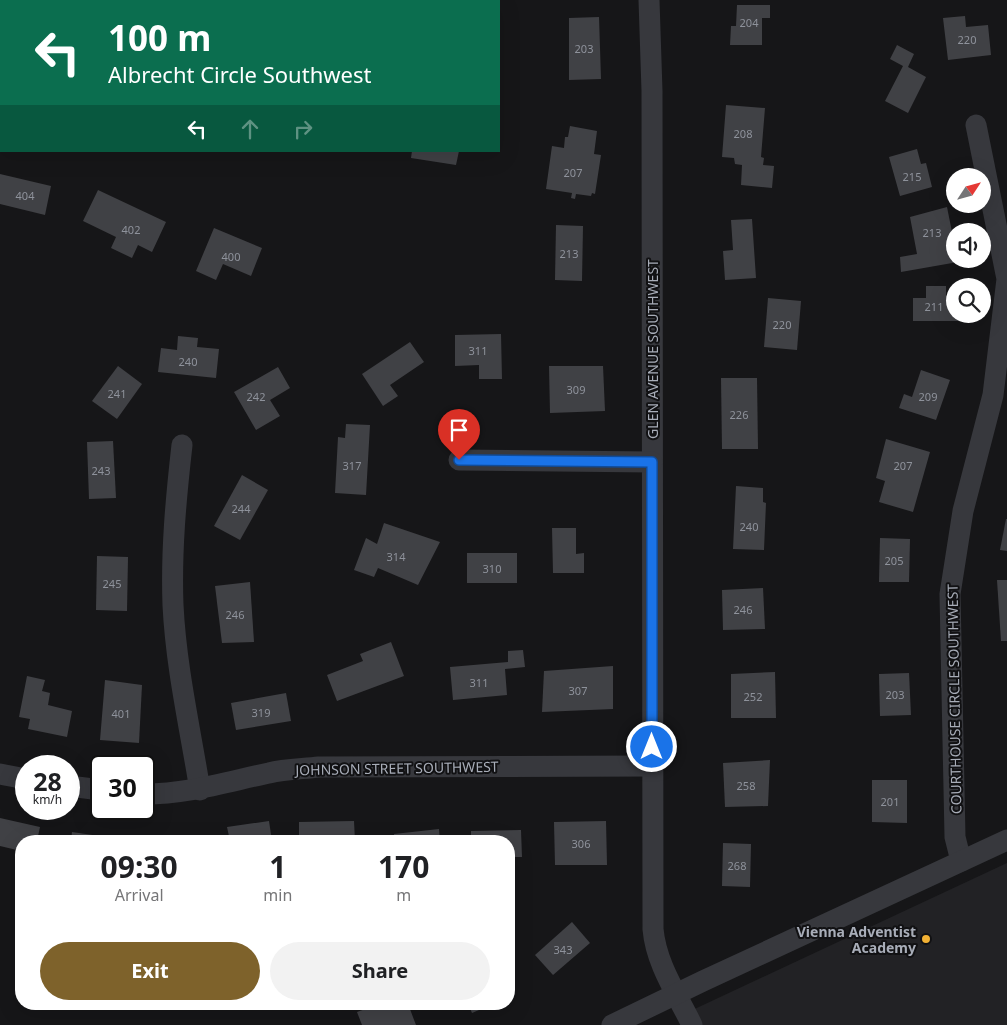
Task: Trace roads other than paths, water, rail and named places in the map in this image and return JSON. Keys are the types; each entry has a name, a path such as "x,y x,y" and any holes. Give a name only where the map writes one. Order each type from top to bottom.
{"street":[{"name":"GLEN AVENUE SOUTHWEST","path":"649,0 652,91 652,766 654,941 660,962 692,1025"},
{"name":"COURTHOUSE CIRCLE SOUTHWEST","path":"961,861 955,837 950,594 963,511 993,395 1007,279 976,125"},
{"path":"182,445 173,555 173,605 177,652 200,790"},
{"path":"459,460 652,462"},
{"name":"JOHNSON STREET SOUTHWEST","path":"155,794 200,790 272,772 319,767 652,766"},
{"path":"0,774 15,777"},
{"path":"612,1025 1007,840"}],"place":[{"name":"Vienna Adventist Academy","path":"926,939"}]}
